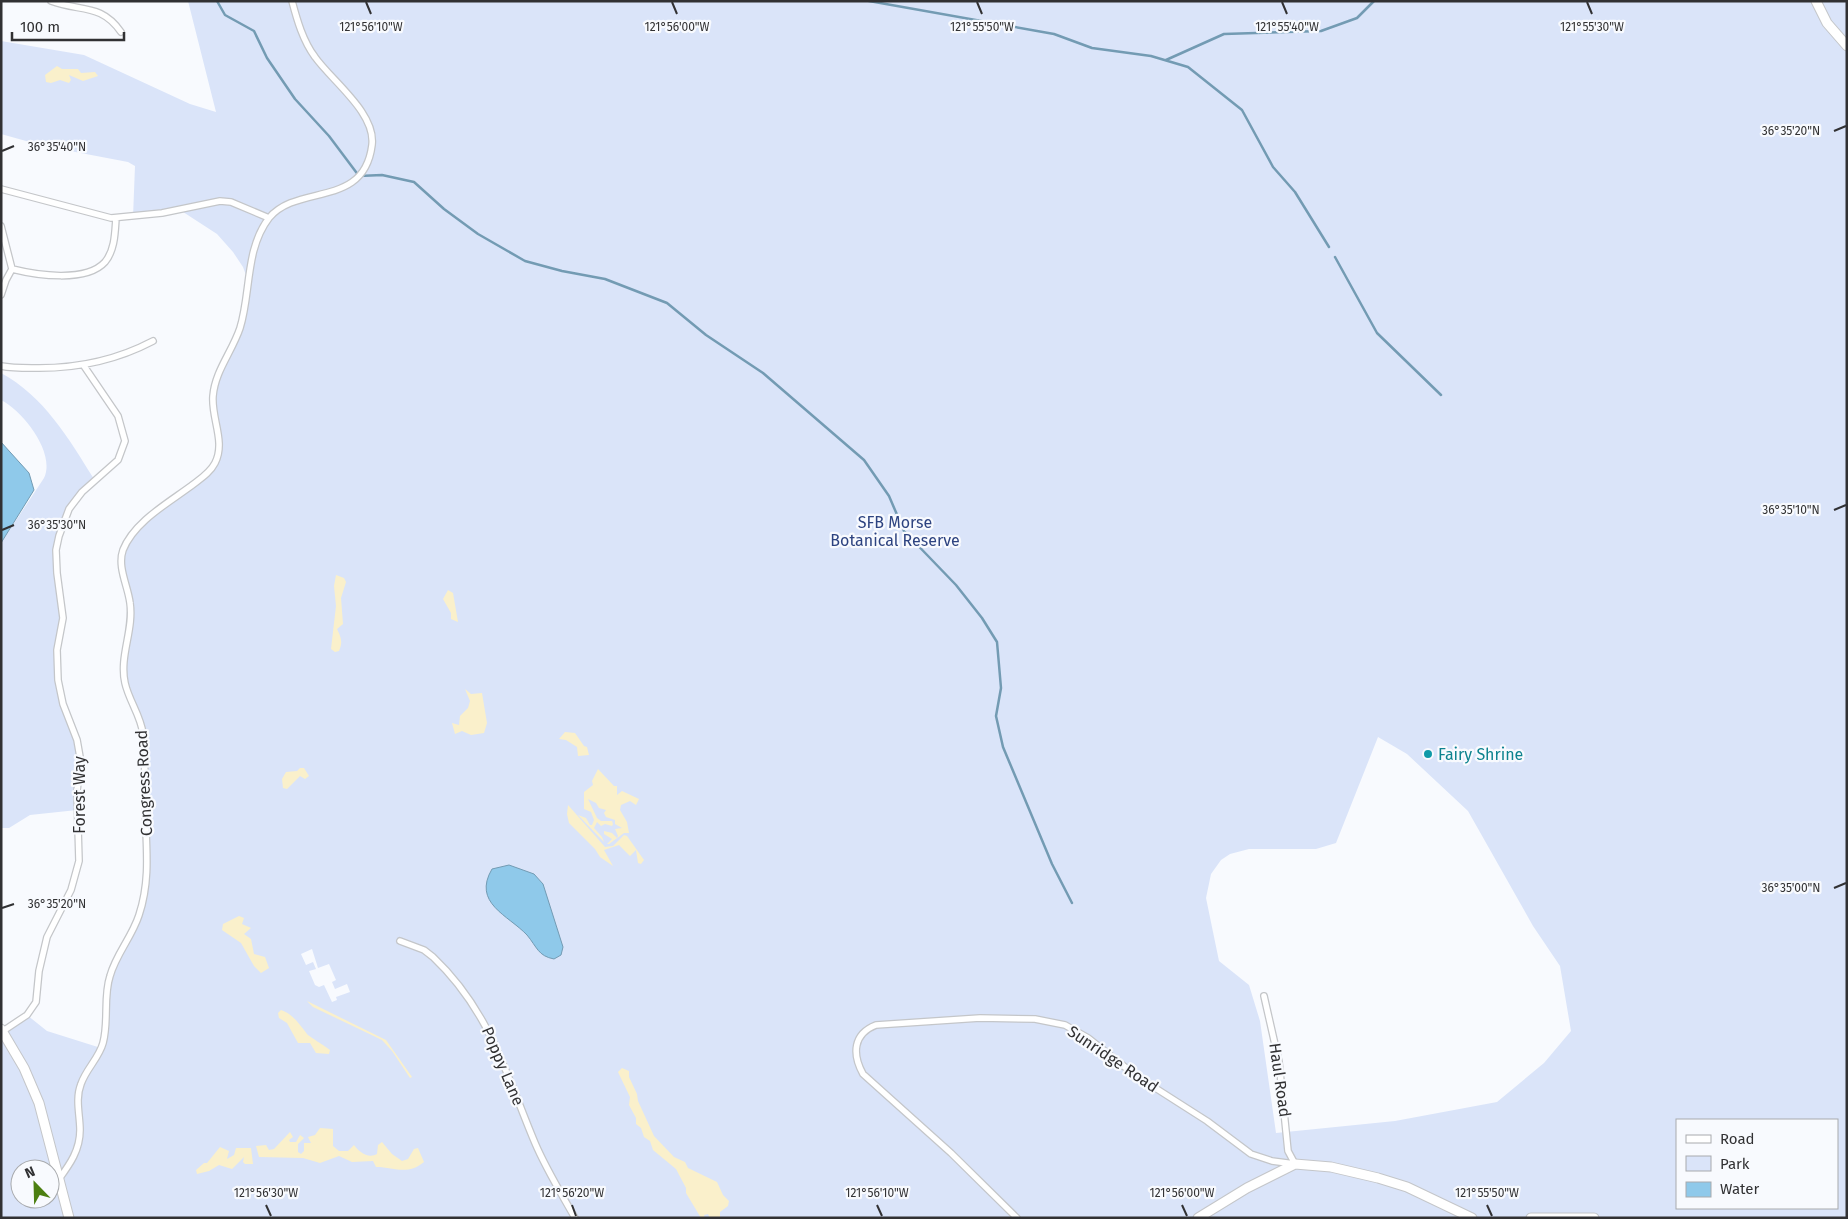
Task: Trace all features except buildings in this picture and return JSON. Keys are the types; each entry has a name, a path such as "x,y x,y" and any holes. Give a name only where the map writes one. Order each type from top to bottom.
{"street":[{"path":"51,1 102,12 111,18 121,32"},
{"path":"1,189 100,216 116,218 162,213 220,201 231,202 269,218 291,204 333,192 351,183 365,168 373,139 368,123 358,107 311,51 301,31 292,1"},
{"path":"1816,1 1827,23 1847,46"},
{"path":"12,269 30,274 63,276 88,272 99,267 107,258 113,245 116,218"},
{"name":"Congress Road","path":"60,1177 77,1150 80,1129 78,1099 81,1082 103,1045 106,995 110,976 137,920 147,877 143,735 124,674 124,654 131,613 122,555 128,541 142,525 203,477 215,463 219,443 212,406 214,384 240,326 254,247 269,218"},
{"path":"1,226 12,269 1,295"},
{"path":"1,366 52,369 84,366 134,351 153,341"},
{"name":"Forest Way","path":"2,1030 27,1016 34,1006 47,936 71,890 79,861 76,793 80,757 77,740 63,704 58,680 57,650 63,618 56,573 56,550 69,509 82,492 118,460 125,441 118,416 84,366"},
{"name":"Poppy Lane","path":"400,941 424,950 433,957 477,1010 507,1070 548,1171 575,1218"},
{"name":"Haul Road","path":"1264,996 1280,1070 1288,1151 1294,1164"},
{"name":"Sunridge Road","path":"1017,1218 951,1153 864,1074 857,1058 856,1050 858,1037 863,1032 876,1025 980,1018 1035,1019 1065,1025 1088,1038 1135,1075 1200,1116 1251,1154 1272,1161 1331,1166 1378,1178 1407,1187 1472,1218"},
{"path":"2,1030 32,1083 44,1119 54,1159"},
{"path":"1198,1218 1247,1188 1294,1164"},
{"path":"60,1183 69,1218"},
{"path":"1531,1218 1594,1218"}],"green space":[{"name":"SFB Morse Botanical Reserve","path":"188,1 1847,1 1847,1218 1,1218 1,1029 27,1015 47,1031 101,1048 107,986 131,933 146,889 143,735 125,682 130,621 123,571 124,548 142,525 203,477 218,454 213,395 237,336 249,283 243,267 217,234 180,210 133,217 135,166 128,162 44,146 1,134 1,41 84,55 190,104 216,112","holes":["1378,737 1407,754 1468,811 1533,926 1560,966 1571,1031 1544,1063 1497,1102 1395,1121 1276,1133 1260,1021 1249,985 1219,961 1206,898 1211,874 1221,860 1230,854 1249,849 1316,849 1336,843","312,949 318,968 329,964 336,980 332,982 335,989 347,984 350,992 336,997 337,1000 332,1002 324,985 319,987 315,985 309,971 316,969 313,962 306,965 301,954"]},
{"path":"1,373 43,406 65,434 94,479 75,500 56,550 61,597 58,680 79,749 77,810 30,815 9,828 1,828 1,543 44,478 46,468 45,457 35,434 19,413 1,400"}],"sand":[{"path":"57,66 62,69 78,69 81,73 95,72 98,76 83,81 69,75 71,80 69,83 60,80 51,83 46,82 45,75"},
{"path":"336,575 344,578 346,582 341,598 343,624 337,629 341,645 339,651 335,652 331,649 336,606 334,586"},
{"path":"448,590 453,593 458,622 451,619 451,613 443,599"},
{"path":"465,689 471,694 482,693 487,723 484,733 471,735 462,731 455,734 452,723 459,725 460,716 468,708 470,701"},
{"path":"565,732 575,733 584,746 587,747 589,755 578,756 577,747 566,740 559,739"},
{"path":"300,768 304,768 309,776 305,779 300,776 287,789 283,788 282,779 286,772 297,771"},
{"path":"598,769 614,786 617,786 617,795 622,791 639,799 636,805 630,801 621,805 620,810 627,822 629,833 624,833 609,844 607,844 612,839 604,834 604,831 612,833 617,838 615,829 622,828 615,824 615,820 606,817 604,813 606,810 599,808 596,803 588,799 597,818 601,821 612,821 612,826 605,824 601,826 597,822 594,828 604,842 578,815 586,818 590,825 592,825 594,820 591,812 584,809 584,792 593,785 592,781"},
{"path":"568,805 605,847 613,846 624,835 627,836 644,860 641,864 638,863 636,850 630,856 619,845 604,850 613,866 600,857 595,849 569,823"},
{"path":"239,916 244,918 242,924 251,928 244,934 251,939 254,954 265,957 269,968 261,973 254,966 241,943 222,930 223,924"},
{"path":"307,1001 386,1040 412,1077 410,1078 392,1051 382,1040 313,1007"},
{"path":"281,1010 293,1017 307,1034 330,1050 329,1054 316,1053 310,1043 298,1043 287,1023 279,1018 278,1013"},
{"path":"622,1068 629,1071 629,1077 637,1094 638,1101 654,1136 674,1157 685,1162 688,1168 717,1182 723,1195 729,1201 728,1206 720,1212 720,1218 710,1218 708,1214 704,1215 705,1218 701,1218 686,1193 686,1188 676,1169 653,1150 650,1141 644,1137 641,1128 636,1124 636,1118 629,1105 630,1097 618,1072"},
{"path":"320,1128 333,1129 333,1146 339,1151 348,1151 354,1145 358,1150 370,1156 377,1154 378,1145 382,1142 392,1154 402,1161 408,1159 414,1149 418,1148 424,1162 412,1169 401,1170 376,1167 373,1161 352,1162 339,1156 320,1163 303,1158 259,1157 256,1146 266,1145 269,1150 274,1149 290,1132 293,1137 289,1140 290,1142 296,1142 300,1135 304,1138 298,1144 298,1152 301,1154 304,1151 304,1143 311,1143 308,1137 315,1135"},
{"path":"220,1147 229,1151 227,1159 234,1155 236,1148 251,1148 253,1164 245,1164 243,1162 244,1157 232,1169 219,1165 209,1171 197,1174 196,1170 204,1163 207,1163"}],"water":[{"path":"1,442 29,473 34,490 1,543"},
{"path":"509,865 534,874 543,884 563,947 561,955 554,959 544,956 527,935 489,900 486,891 487,881 492,869"}],"waterway":[{"path":"217,1 225,15 254,31 267,58 295,99 329,136 359,176 382,175 414,182 444,209 478,234 525,261 562,271 605,279 667,303 706,335 763,373 864,460 889,496 904,531 956,585 982,618 997,642 1001,688 996,716 1003,747 1052,864 1072,903"},
{"path":"869,1 1054,34 1092,48 1151,56 1188,67 1242,110 1273,167 1295,192 1329,247"},
{"path":"1166,60 1224,34 1321,31 1357,18 1374,1"},
{"path":"1335,257 1377,333 1441,395"}],"place":[{"name":"Fairy Shrine","path":"1428,754"}]}
